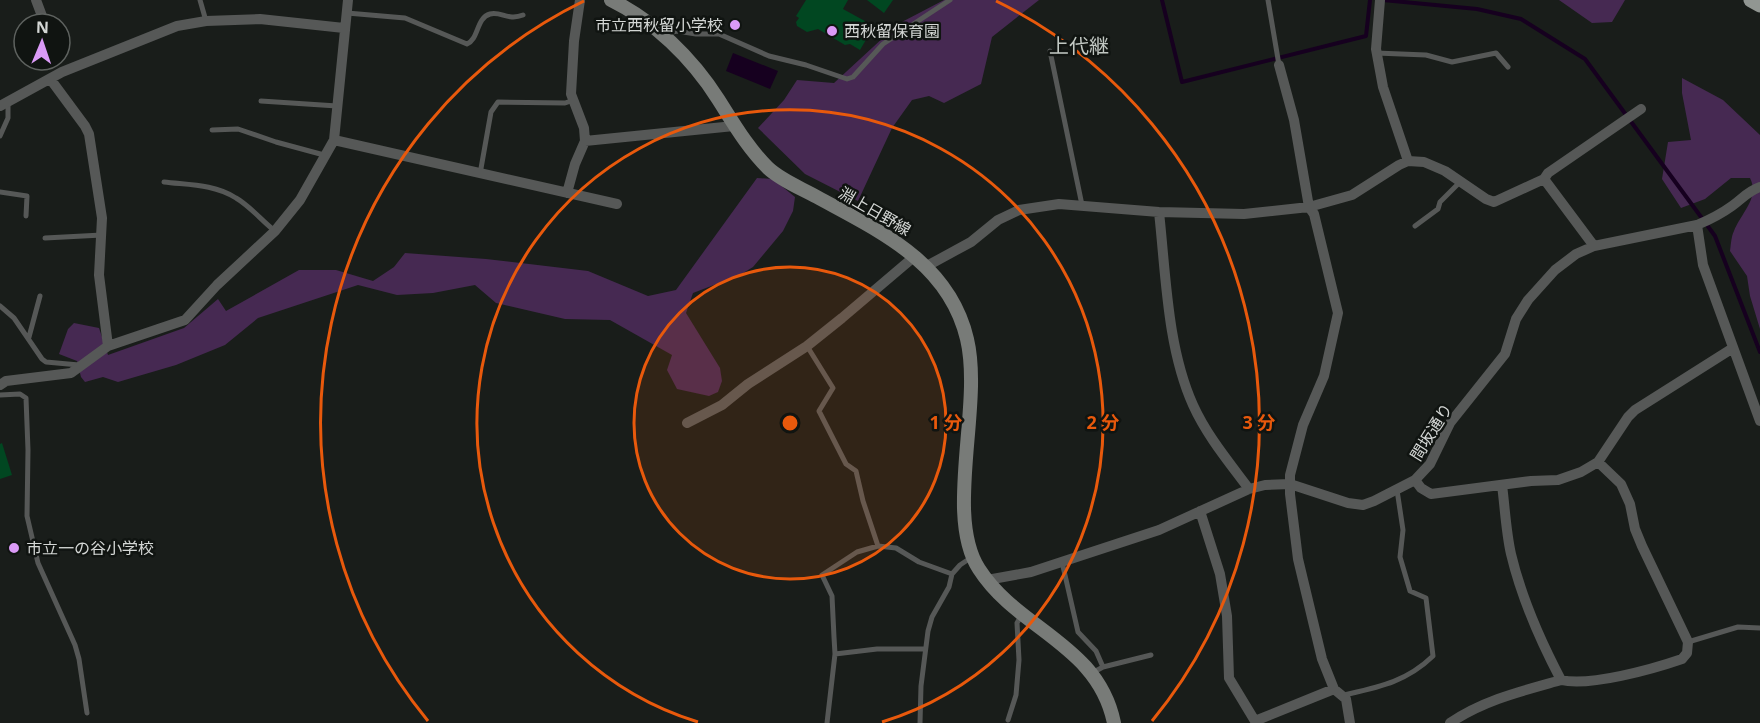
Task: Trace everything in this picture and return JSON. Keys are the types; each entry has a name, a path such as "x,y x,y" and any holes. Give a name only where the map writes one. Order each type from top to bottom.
{"main road":[{"name":"淵上日野線","path":"611,0 662,34 699,73 752,152 771,171 889,236 915,256 952,302 967,336 973,390 964,503 966,530 973,557 978,569 999,594 1078,658 1098,670 1114,723"},
{"path":"1751,0 1760,5"}],"street":[{"path":"0,385 6,381 71,373 108,346 185,320 217,285 275,231 300,200 334,140 348,0"},
{"path":"567,193 575,164 585,141 584,128 571,94 574,41 580,0"},
{"path":"1380,0 1376,53 1383,87 1408,161"},
{"path":"72,68 165,29 206,21 260,19 344,28"},
{"path":"1277,60 1294,120 1309,207 1314,214 1338,313 1324,376 1303,425 1290,475 1290,484 1299,559 1322,659 1339,693 1346,699 1350,723"},
{"path":"4,105 62,72"},
{"path":"51,80 89,134 102,218 99,275 108,346"},
{"path":"925,267 971,242 998,220 1019,210 1059,204 1159,212 1244,214 1309,207 1352,195 1408,161 1431,164 1494,202 1544,179 1548,173 1633,114"},
{"path":"585,141 734,126"},
{"path":"334,140 617,204"},
{"path":"1544,179 1594,246"},
{"name":"間坂通り","path":"987,580 1031,572 1159,530 1249,489 1265,485 1290,484 1348,503 1363,505 1415,480 1430,464 1450,423 1505,354 1516,319 1528,300 1555,270 1576,254 1594,246 1697,225 1732,207 1751,190 1760,187"},
{"path":"1159,212 1171,323 1186,387 1194,407 1214,442 1249,489"},
{"path":"1697,225 1703,265 1760,421"},
{"path":"687,423 722,405 748,384 807,346 915,256"},
{"path":"1415,480 1421,488 1431,494 1531,481 1558,480 1590,468 1598,462 1635,410 1733,348"},
{"path":"1450,723 1485,703 1561,680 1571,682 1626,675 1663,666 1682,659 1687,653 1688,642 1635,530 1630,504 1621,484 1598,462"},
{"path":"1503,485 1511,551 1518,580 1549,657 1561,680"},
{"path":"1200,511 1221,574 1227,616 1229,678 1255,722 1339,693"}],"lane":[{"path":"200,0 206,21"},
{"path":"662,34 677,31 719,34 769,56 806,65 847,79 853,77 884,44 950,0"},
{"path":"1268,0 1277,60"},
{"path":"345,13 405,18 467,45 474,40 484,19 489,14 499,14 510,18 523,15"},
{"path":"1050,51 1082,205"},
{"path":"1376,53 1426,55 1452,62 1496,54 1508,66"},
{"path":"480,174 491,112 498,102 565,104 574,100"},
{"path":"261,101 338,106"},
{"path":"0,136 8,118 4,105"},
{"path":"212,130 238,129 324,155"},
{"path":"1415,226 1438,209 1440,202 1461,181"},
{"path":"164,182 207,186 219,190 237,198 275,231"},
{"path":"0,192 27,196 26,216"},
{"path":"45,238 102,235"},
{"path":"29,337 40,296"},
{"path":"0,306 14,318 46,362 84,365"},
{"path":"807,346 833,388 819,411 846,464 856,471 878,546"},
{"path":"0,395 20,394 26,398 27,516 38,563 80,659 87,713"},
{"path":"1339,693 1388,685 1419,670 1433,656 1426,598 1410,591 1400,557 1403,530 1397,489"},
{"path":"827,723 835,654 832,597 822,575 857,552 878,546 896,548 919,562 952,574"},
{"path":"920,723 925,650 932,617 949,587 952,574 960,565 973,557"},
{"path":"1062,562 1078,632 1096,651 1098,670 1151,655"},
{"path":"1008,720 1016,695 1017,623 1023,614"},
{"path":"1688,642 1738,627 1760,628"},
{"path":"835,654 877,649 925,650"}],"shaded area":[{"path":"944,0 1039,0 992,37 981,84 944,103 929,96 912,100 892,128 858,201 805,174 758,128 784,100 797,80 834,83 898,24"},
{"path":"1559,0 1625,0 1612,22 1592,23"},
{"path":"733,53 778,71 770,89 726,71"},
{"path":"1682,78 1723,100 1760,135 1760,329 1750,296 1747,276 1730,251 1733,233 1753,192 1750,178 1731,178 1705,199 1681,208 1662,179 1668,142 1691,140 1682,93"},
{"path":"757,178 773,179 795,197 793,211 783,231 753,267 740,275 693,293 686,313 720,368 722,381 718,392 709,396 677,389 667,370 672,355 610,320 565,319 496,303 475,285 433,293 397,295 358,285 258,318 225,345 176,365 118,382 103,377 85,382 81,377 77,361 59,354 68,329 74,323 99,328 108,355 184,328 218,299 226,311 299,270 336,270 373,281 394,267 405,253 486,259 588,271 648,296 676,290"}],"building":[{"path":"806,0 848,0 843,9 874,26 860,50 850,44 845,45 818,29 807,32 797,26 796,22 799,18 796,16"},
{"path":"867,0 893,0 884,13"},
{"path":"2,443 12,475 0,479 0,444"}],"waterway":[{"path":"1162,0 1182,82 1366,36 1370,0"},
{"path":"1383,0 1477,9 1521,19 1585,59 1715,236 1760,352"}],"place":[{"name":"市立西秋留小学校","path":"735,25"},
{"name":"西秋留保育園","path":"832,31"},
{"name":"市立一の谷小学校","path":"14,548"}],"district":[{"name":"上代継","path":"1079,46"}]}
